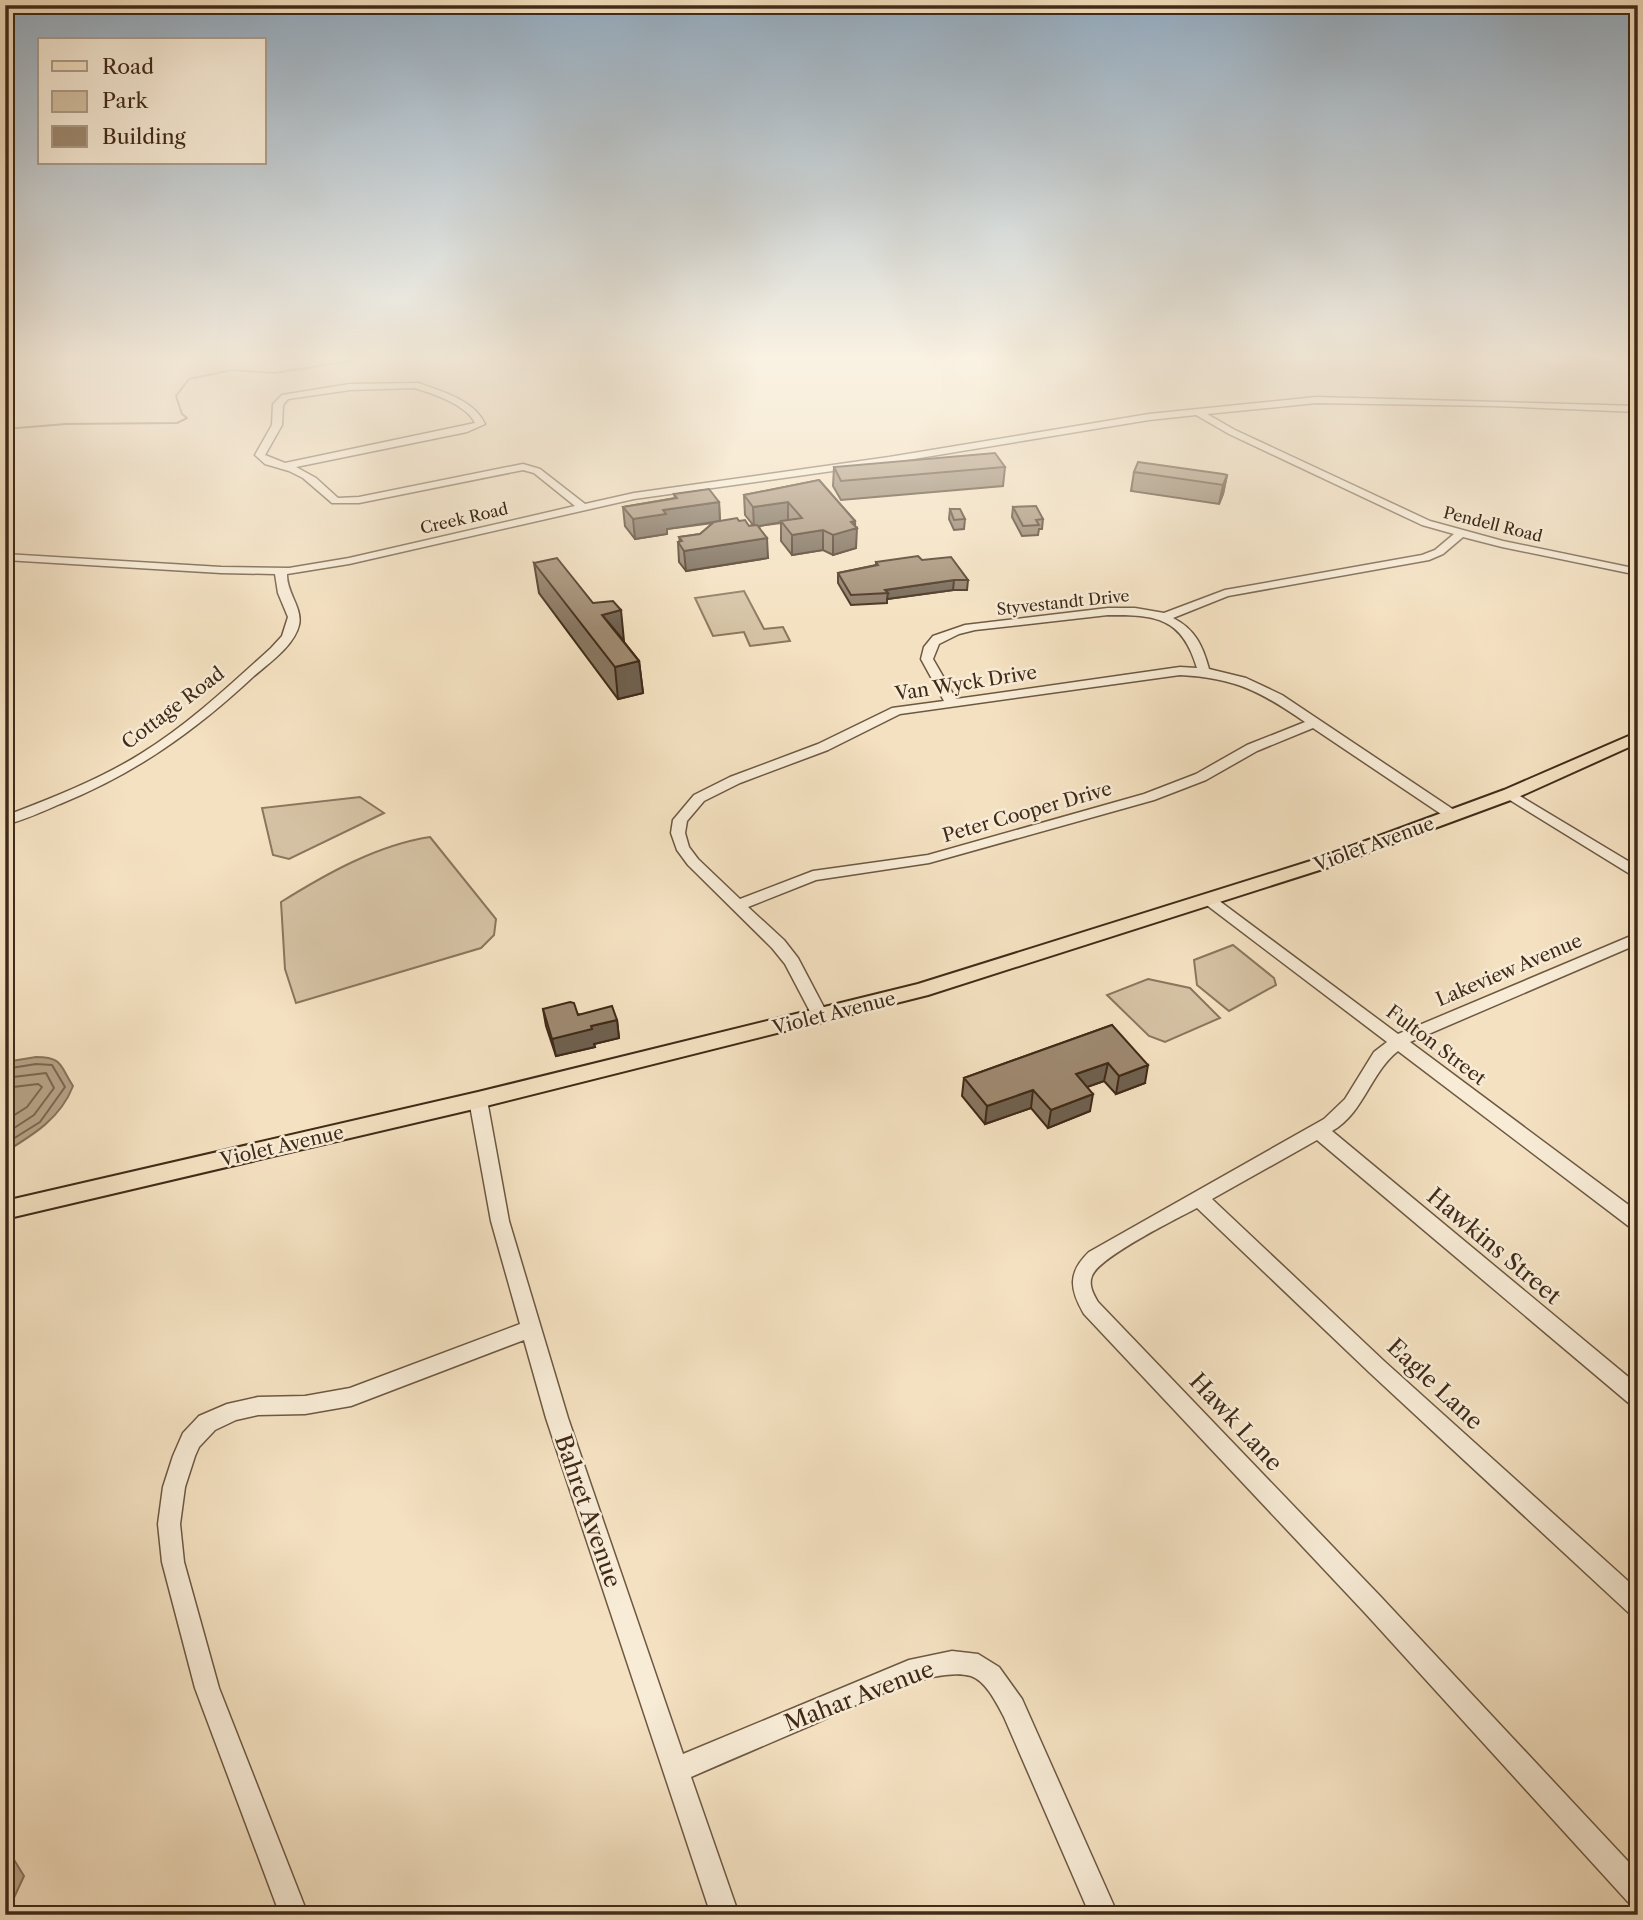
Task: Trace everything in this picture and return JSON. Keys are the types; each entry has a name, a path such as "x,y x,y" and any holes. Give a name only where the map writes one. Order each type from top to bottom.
{"main road":[{"name":"Violet Avenue","path":"5,1210 478,1100 821,1017 921,990 1323,863 1510,794 1638,737"}],"street":[{"path":"264,449 260,455 265,461 310,477 336,501 359,500 511,468 528,468 557,485 582,507"},
{"path":"285,466 366,449"},
{"name":"Creek Road","path":"5,557 281,572 349,561 648,494 958,449"},
{"name":"Pendell Road","path":"1267,449 1404,514 1460,534 1638,572"},
{"path":"1164,617 1196,602 1225,593 1425,558 1439,552 1460,534"},
{"name":"Cottage Road","path":"5,821 90,785 148,755 180,732 268,658 288,636 294,623 293,610 280,582 281,572"},
{"name":"Styvestandt Drive","path":"951,702 927,655 932,643 947,633 967,628 1122,610 1164,617"},
{"path":"1164,617 1178,624 1192,638 1202,658 1204,672"},
{"name":"Van Wyck Drive","path":"821,1017 792,962 693,862 682,847 678,833 680,820 687,809 699,799 735,780 823,747 897,711 1180,671 1204,672 1259,688 1317,722 1452,815"},
{"name":"Peter Cooper Drive","path":"738,905 813,876 929,859 1149,797 1201,777 1252,748 1317,722"},
{"path":"1510,794 1638,874"},
{"name":"Fulton Street","path":"1209,900 1638,1223"},
{"name":"Lakeview Avenue","path":"1398,1042 1515,989 1638,939"},
{"name":"Hawk Lane","path":"1398,1042 1380,1056 1351,1104 1330,1124 1104,1251 1090,1262 1082,1273 1082,1293 1091,1308 1373,1605 1638,1892"},
{"name":"Bahret Avenue","path":"478,1100 500,1221 530,1329 557,1418 725,1915"},
{"name":"Hawkins Street","path":"1319,1130 1638,1398"},
{"name":"Eagle Lane","path":"1199,1198 1377,1367 1638,1606"},
{"path":"295,1915 207,1688 173,1562 169,1524 174,1487 184,1456 201,1428 234,1412 258,1406 329,1402 351,1397 530,1329"},
{"name":"Mahar Avenue","path":"677,1770 858,1692 920,1669 950,1662 972,1664 984,1670 997,1682 1013,1708 1104,1915"}],"green space":[{"path":"744,591 764,629 783,627 790,641 750,646 744,632 713,636 695,598"},
{"path":"360,797 384,813 289,859 273,855 262,808"},
{"path":"430,837 496,919 494,935 481,948 296,1003 285,969 281,902 334,871 371,854"},
{"path":"1233,945 1274,978 1276,985 1229,1011 1197,985 1194,960"},
{"path":"1148,979 1190,988 1220,1018 1165,1042 1149,1036 1107,995"}],"water":[{"path":"45,1057 60,1064 73,1086 54,1116 36,1132 5,1152 5,1062"},
{"path":"5,1845 24,1876 6,1915 5,1915"}],"building":[{"path":"995,453 1005,467 841,481 834,467"},
{"path":"1138,462 1227,475 1223,485 1134,472"},
{"path":"819,480 855,521 851,522 857,528 833,535 823,530 792,535 781,521 802,518 788,502 753,507 744,495"},
{"path":"709,489 719,502 663,510 666,514 633,519 623,507 677,498 674,494"},
{"path":"1036,506 1043,519 1036,520 1039,525 1023,526 1013,507"},
{"path":"950,509 960,509 965,519 954,520"},
{"path":"737,518 739,521 745,520 749,526 757,525 767,538 684,551 678,542 682,541 679,537 700,534 714,522"},
{"path":"918,556 922,560 951,557 968,580 885,590 888,593 851,595 838,573 878,565 876,562"},
{"path":"557,558 593,603 613,601 621,610 602,615 639,661 615,667 534,563"},
{"path":"574,1003 578,1015 612,1006 617,1020 552,1039 543,1009"},
{"path":"1112,1025 1148,1065 1119,1076 1108,1063 1076,1074 1093,1094 1051,1110 1033,1090 987,1106 964,1078"}]}
